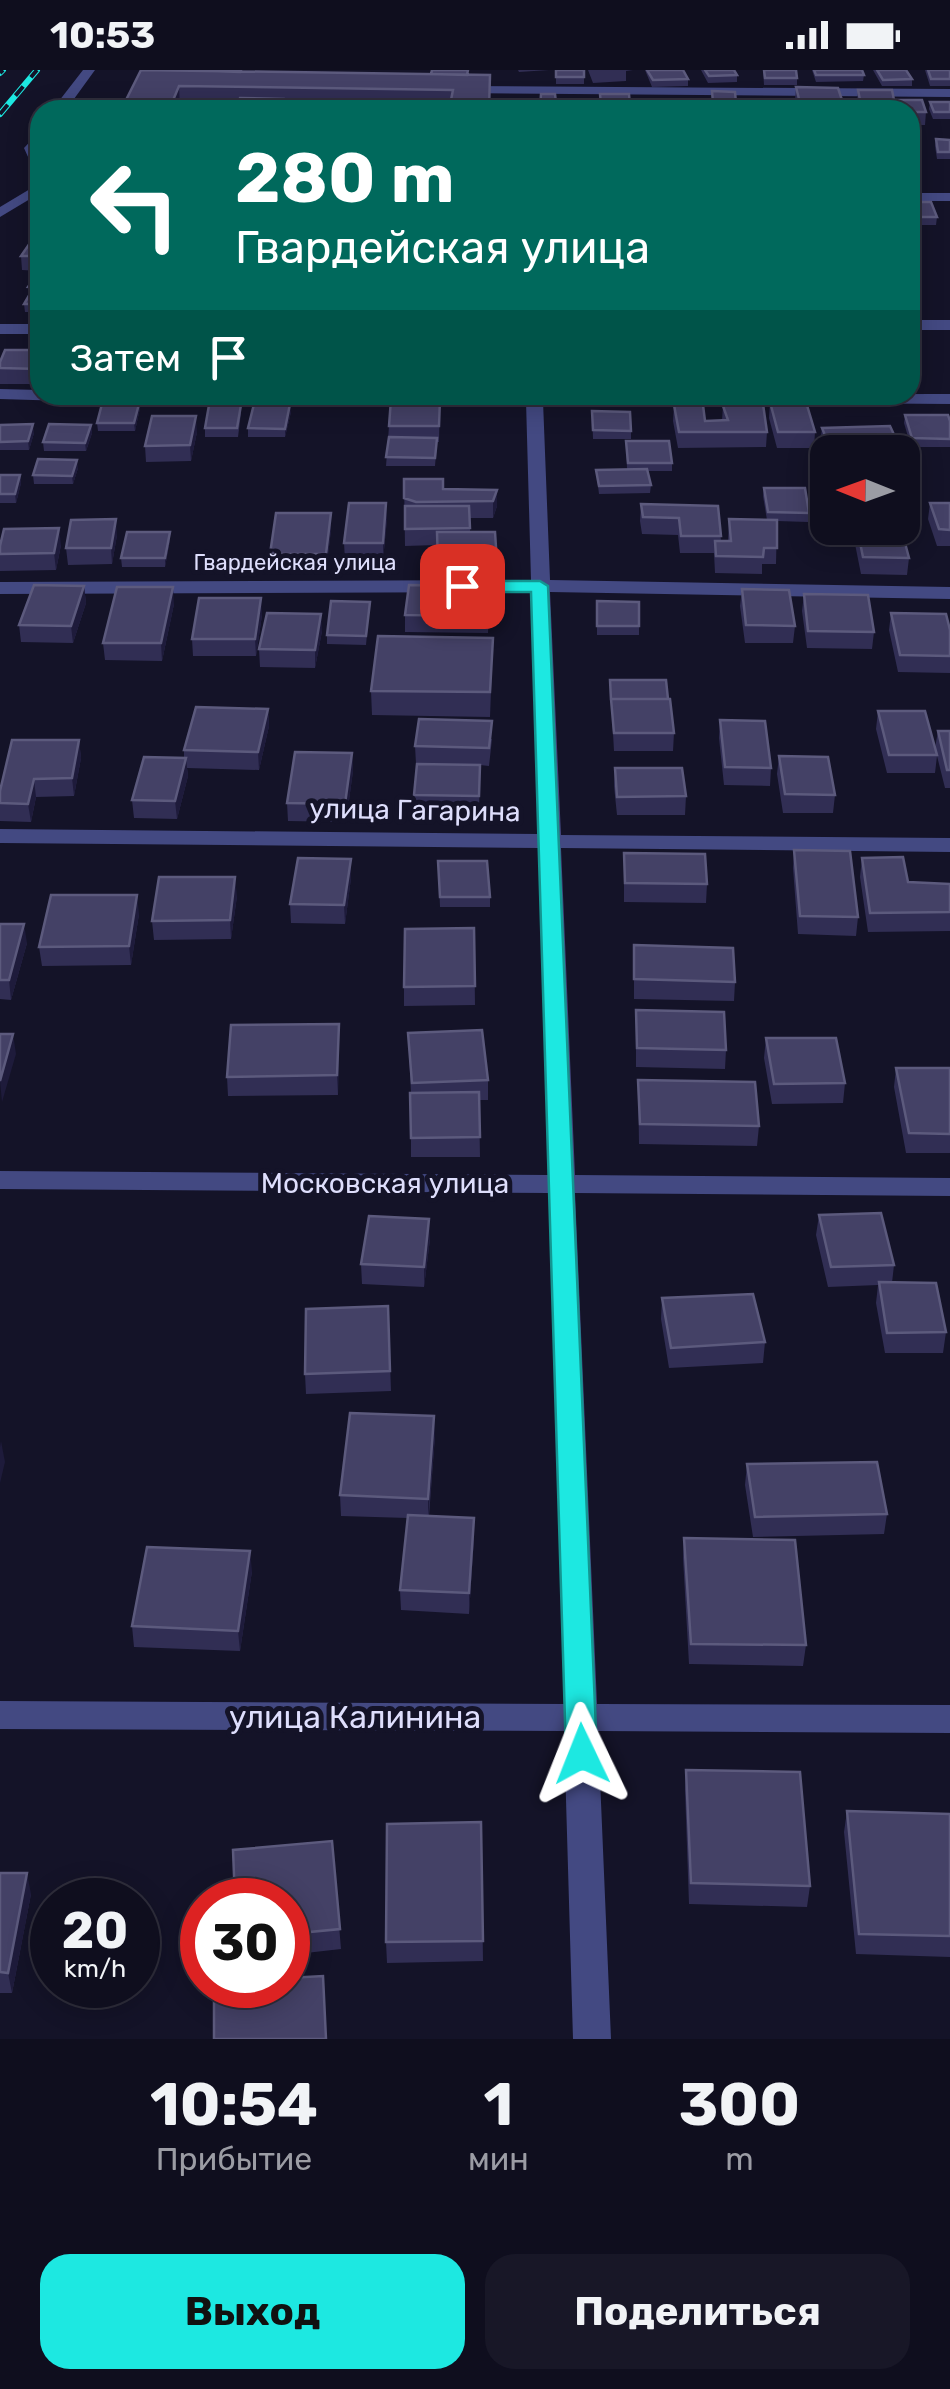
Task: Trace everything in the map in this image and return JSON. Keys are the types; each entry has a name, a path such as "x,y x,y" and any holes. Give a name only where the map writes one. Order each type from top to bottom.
{"street":[{"path":"66,100 89,70"},
{"path":"440,89 950,93"},
{"path":"0,213 30,194"},
{"path":"920,197 950,198"},
{"path":"920,325 950,325"},
{"path":"0,329 30,329"},
{"path":"0,394 30,395"},
{"path":"920,399 950,399"},
{"path":"534,405 592,2039"},
{"name":"Гвардейская улица","path":"0,588 540,586 950,594"},
{"name":"улица Гагарина","path":"0,836 950,846"},
{"name":"Московская улица","path":"0,1180 950,1187"},
{"name":"улица Калинина","path":"0,1715 950,1719"}],"building":[{"path":"141,70 490,75 489,100 451,100 453,90 179,86 173,100 126,100"},
{"path":"432,70 468,70 467,75 431,74"},
{"path":"556,70 584,70 584,77 556,77"},
{"path":"647,70 683,70 688,79 653,80"},
{"path":"705,70 734,70 737,75 709,76"},
{"path":"764,70 796,70 797,78 765,78"},
{"path":"814,70 862,70 864,75 816,75"},
{"path":"877,70 906,70 912,79 883,80"},
{"path":"928,70 950,70 950,79 931,79"},
{"path":"796,87 838,88 842,100 799,100"},
{"path":"858,90 892,90 894,100 860,100"},
{"path":"712,91 735,92 736,100 713,100"},
{"path":"541,94 555,94 556,100 541,100"},
{"path":"600,94 629,94 630,100 601,100"},
{"path":"240,98 283,99 283,100"},
{"path":"930,102 950,102 950,112 934,112"},
{"path":"936,139 950,140 950,152 938,152"},
{"path":"920,202 931,202 937,217 920,217"},
{"path":"5,350 30,350 30,369 0,368"},
{"path":"102,405 139,405 134,423 97,423"},
{"path":"209,405 241,405 237,428 205,428"},
{"path":"254,405 290,405 285,429 248,428"},
{"path":"391,405 440,405 439,426 389,426"},
{"path":"674,405 703,405 705,421 728,420 723,406 763,405 767,432 679,432"},
{"path":"771,405 807,405 815,432 778,432"},
{"path":"592,411 630,412 631,431 593,430"},
{"path":"905,415 948,415 950,439 911,435"},
{"path":"152,416 196,416 190,445 145,446"},
{"path":"33,424 28,441 0,442 0,425"},
{"path":"49,424 91,425 85,443 43,442"},
{"path":"890,426 894,435 825,435 822,428"},
{"path":"389,437 437,438 435,458 386,457"},
{"path":"626,441 669,441 672,463 628,463"},
{"path":"38,459 77,460 72,476 33,475"},
{"path":"647,469 651,485 599,486 596,470"},
{"path":"0,475 20,475 15,494 0,494"},
{"path":"404,479 443,479 443,489 497,490 493,501 416,502 404,498"},
{"path":"764,488 805,488 809,513 768,512"},
{"path":"349,503 386,503 383,543 344,543"},
{"path":"930,503 950,503 950,530 939,529"},
{"path":"641,504 718,506 721,536 681,536 679,518 643,517"},
{"path":"405,506 469,506 470,528 405,529"},
{"path":"276,513 331,513 326,554 270,554"},
{"path":"116,519 111,548 66,548 71,520"},
{"path":"729,519 777,520 777,548 764,548 763,557 716,556 715,541 731,541"},
{"path":"59,528 54,553 0,554 4,529"},
{"path":"127,532 170,532 165,558 121,558"},
{"path":"437,532 495,532 497,563 438,564"},
{"path":"861,545 906,545 909,558 863,557"},
{"path":"34,585 84,586 71,626 19,625"},
{"path":"409,585 490,586 488,616 405,615"},
{"path":"117,587 173,587 161,643 103,643"},
{"path":"742,589 789,590 795,626 746,625"},
{"path":"804,594 868,595 874,632 808,631"},
{"path":"199,598 261,598 255,639 192,639"},
{"path":"331,601 370,602 366,636 327,635"},
{"path":"597,601 639,602 639,626 597,626"},
{"path":"267,613 321,614 315,650 259,649"},
{"path":"891,613 946,614 950,656 900,655"},
{"path":"378,636 493,638 490,692 371,691"},
{"path":"610,680 666,680 668,699 611,700"},
{"path":"611,699 670,699 674,733 614,733"},
{"path":"196,707 268,709 258,752 184,750"},
{"path":"878,711 925,711 937,755 889,755"},
{"path":"419,719 492,721 489,748 415,746"},
{"path":"720,720 765,721 771,768 725,767"},
{"path":"938,731 950,731 950,770 947,770"},
{"path":"12,740 79,740 72,778 34,779 28,804 0,803"},
{"path":"295,752 352,753 345,804 287,803"},
{"path":"779,756 828,757 835,795 785,794"},
{"path":"144,757 186,758 175,801 132,800"},
{"path":"417,764 480,765 479,796 414,795"},
{"path":"615,768 682,768 686,796 617,797"},
{"path":"794,850 850,851 858,917 800,916"},
{"path":"624,853 705,854 707,884 625,883"},
{"path":"903,857 908,882 950,884 950,912 870,913 862,858"},
{"path":"298,858 351,859 344,905 290,904"},
{"path":"438,861 487,861 490,897 440,897"},
{"path":"159,877 235,877 230,920 152,921"},
{"path":"51,895 137,895 129,946 39,947"},
{"path":"0,924 24,924 9,980 0,980"},
{"path":"474,928 475,986 404,987 405,929"},
{"path":"634,945 733,948 735,982 634,979"},
{"path":"636,1010 724,1012 726,1050 637,1048"},
{"path":"339,1024 337,1075 227,1077 231,1025"},
{"path":"482,1030 488,1080 412,1083 408,1033"},
{"path":"0,1034 13,1034 0,1081"},
{"path":"766,1038 836,1038 845,1083 774,1084"},
{"path":"896,1068 950,1068 950,1134 909,1133"},
{"path":"638,1080 755,1082 759,1126 640,1124"},
{"path":"479,1092 480,1137 411,1138 410,1093"},
{"path":"881,1213 894,1265 831,1267 819,1215"},
{"path":"369,1216 429,1219 424,1267 361,1264"},
{"path":"879,1282 936,1283 946,1332 887,1333"},
{"path":"753,1294 765,1342 671,1348 662,1298"},
{"path":"388,1306 390,1371 305,1374 306,1309"},
{"path":"350,1413 434,1416 428,1499 340,1495"},
{"path":"877,1462 887,1514 755,1517 747,1464"},
{"path":"408,1515 474,1518 469,1593 400,1590"},
{"path":"684,1538 795,1540 806,1645 691,1644"},
{"path":"147,1547 250,1551 238,1631 132,1626"},
{"path":"686,1770 800,1772 810,1886 691,1883"},
{"path":"847,1811 950,1814 950,1936 859,1934"},
{"path":"481,1822 483,1941 386,1942 387,1824"},
{"path":"332,1841 340,1929 310,1932 310,1878 234,1878 233,1850"},
{"path":"0,1873 27,1873 8,1973 0,1972"},
{"path":"323,1976 326,2039 214,2039 214,2008 310,2008 310,1977"}],"railway":[{"path":"0,73 3,70"},
{"path":"0,114 37,70"}],"route":[{"path":"462,586 540,586 582,1754"}]}
